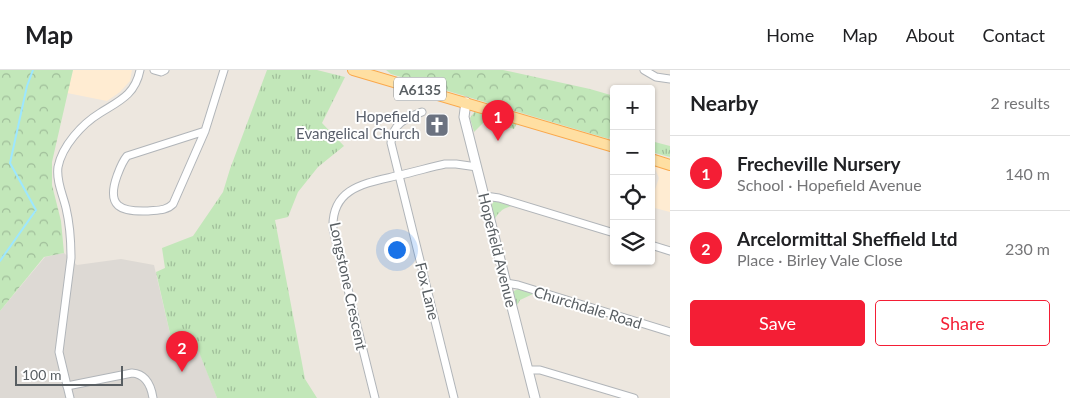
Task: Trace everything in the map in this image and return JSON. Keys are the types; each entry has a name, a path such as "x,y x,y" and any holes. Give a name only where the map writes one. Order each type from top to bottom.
{"main road":[{"name":"A6135","path":"353,70 375,73 610,146"},
{"path":"655,160 670,165"}],"street":[{"path":"70,398 59,352 71,258 71,242 69,224 58,178 58,169 63,152 82,128 96,116 125,97 138,80 140,70"},
{"path":"154,70 161,72 164,70"},
{"path":"205,131 127,156 122,161 113,193 114,199 120,206 130,211 163,210 173,204 205,131 224,70"},
{"path":"644,70 656,77 670,79"},
{"name":"Hopefield Avenue","path":"466,102 464,113 535,398"},
{"name":"Fox Lane","path":"422,112 401,122 395,128 391,142 454,398"},
{"name":"Longstone Crescent","path":"375,398 335,238 332,220 333,213 342,199 356,187 445,164 477,167"},
{"path":"485,196 498,198 610,232"},
{"path":"655,246 670,251"},
{"name":"Churchdale Road","path":"506,283 518,285 670,332"},
{"path":"528,370 540,370 634,398"},
{"path":"67,386 132,372 137,373 148,381 153,398"}],"shaded area":[{"path":"73,70 132,70 130,81 120,92 107,101 67,93"},
{"path":"655,160 670,165 670,212 655,208 655,190 659,178 655,169"},
{"path":"64,253 77,265 121,259 154,265 174,351 197,346 217,398 0,398 0,311 45,257"}],"green space":[{"path":"0,70 73,70 52,162 52,185 61,221 64,253 44,257 0,311"},
{"path":"267,70 317,70 345,77 322,123 344,146 318,167 298,192 288,217 275,220 305,379 317,398 217,398 197,347 174,351 156,272 165,268 162,248 193,236 223,192"},
{"path":"386,70 503,70 590,89 610,95 610,136 609,139 391,74"},
{"path":"475,111 517,123 514,129 485,121 474,132 470,118"},
{"path":"655,142 670,146 670,157 655,153"},
{"path":"494,201 512,206 501,211 494,221 490,208"},
{"path":"518,289 533,294 520,300 516,307 513,295 514,291"}],"waterway":[{"path":"0,261 36,210 10,163 27,86 33,70"}],"place":[{"name":"Hopefield Evangelical Church","path":"437,125"},
{"name":"Frecheville Nursery","path":"498,141"},
{"name":"Arcelormittal Sheffield Ltd","path":"182,372"}]}
